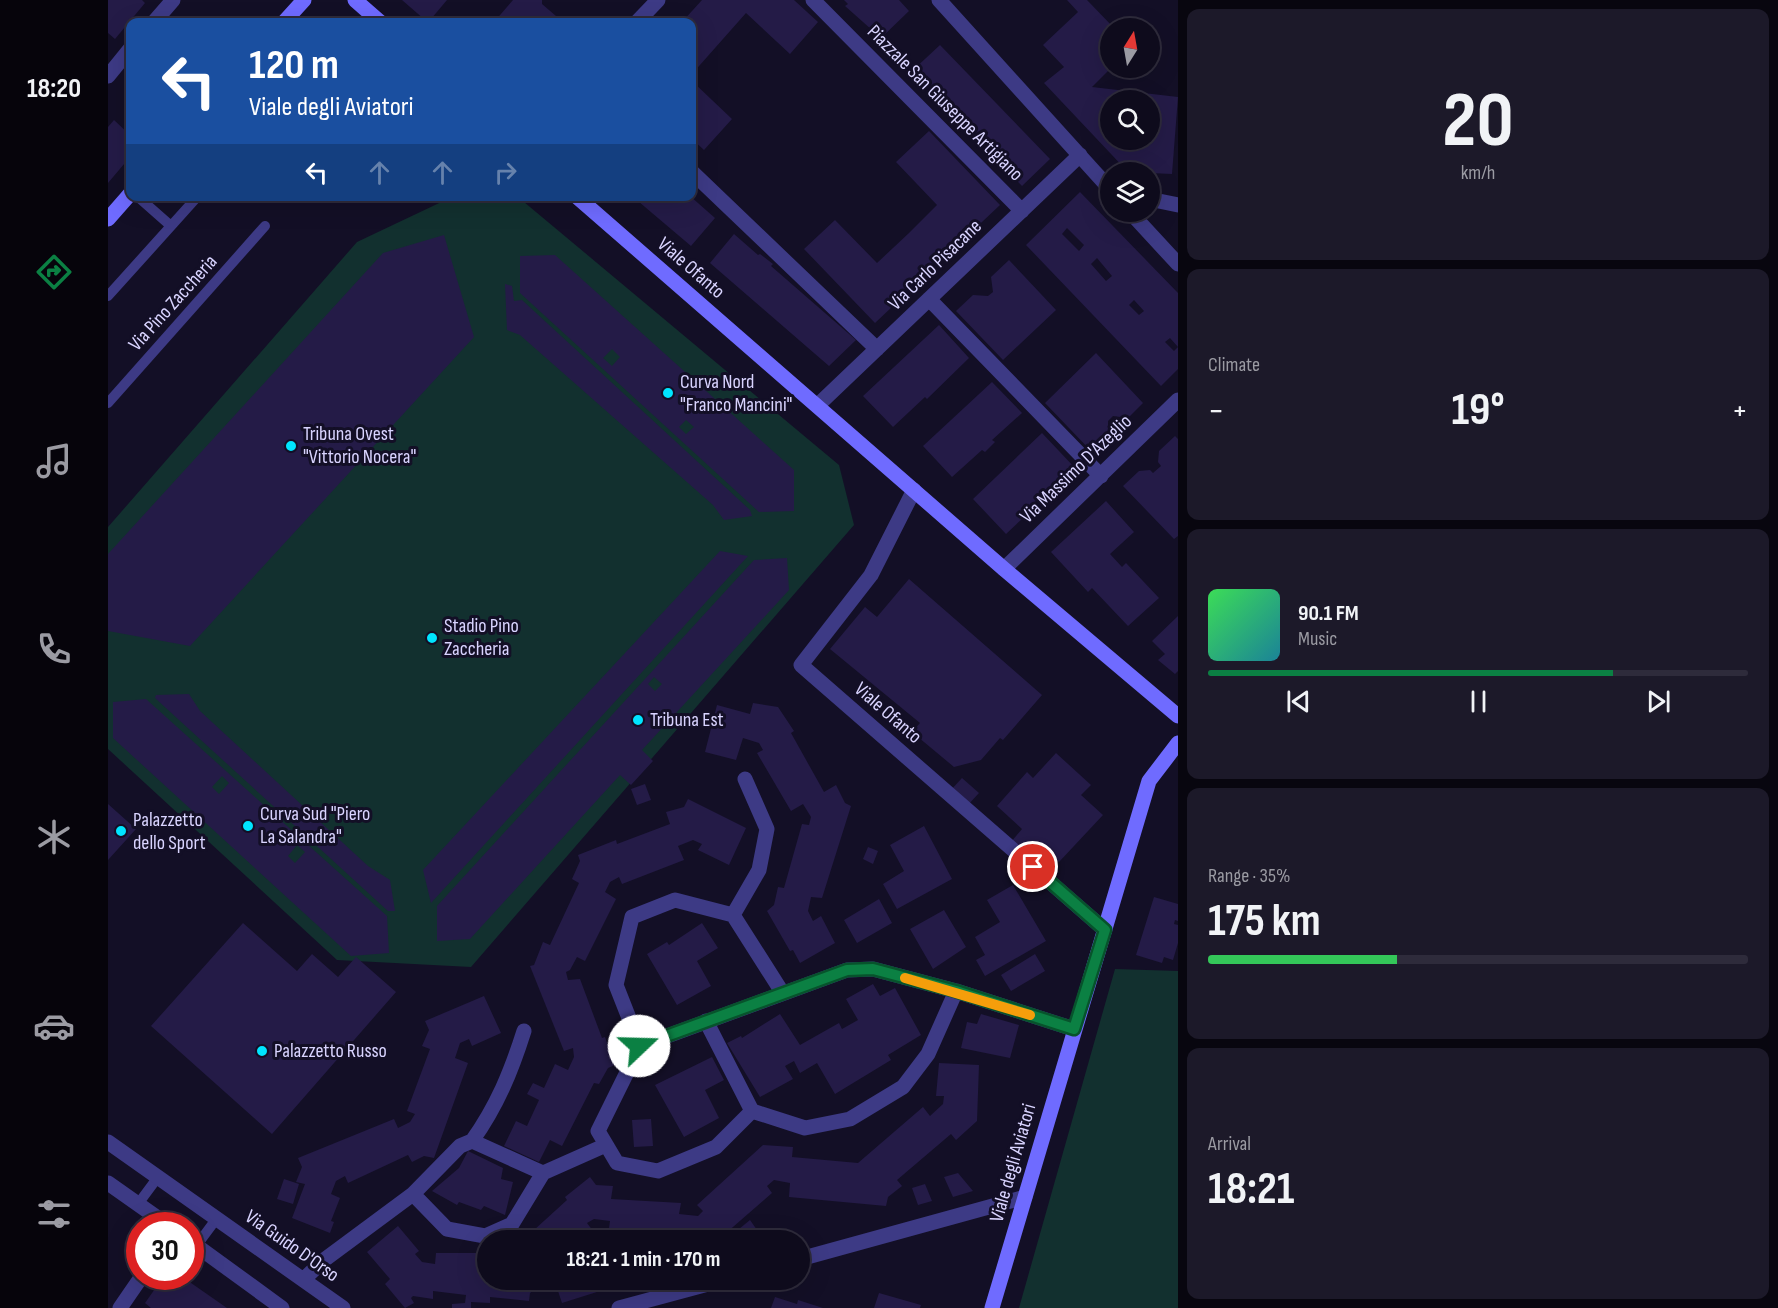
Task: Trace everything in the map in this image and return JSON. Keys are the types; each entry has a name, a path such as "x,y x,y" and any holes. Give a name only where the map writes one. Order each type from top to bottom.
{"main road":[{"path":"288,18 304,0"},
{"path":"355,0 375,18"},
{"path":"108,219 126,199"},
{"name":"Viale Ofanto","path":"582,201 1004,569 1178,716"},
{"name":"Viale degli Aviatori","path":"992,1308 1149,781 1178,743"}],"street":[{"path":"157,18 173,0"},
{"path":"641,18 658,0"},
{"name":"Piazzale San Giuseppe Artigiano","path":"813,0 1022,211"},
{"path":"939,0 1100,178"},
{"path":"108,76 126,54"},
{"name":"Via Carlo Pisacane","path":"818,405 1080,155"},
{"path":"696,176 877,349"},
{"path":"1160,202 1178,205"},
{"path":"1139,222 1178,264"},
{"path":"929,299 1101,476"},
{"name":"Via Massimo D'Azeglio","path":"1004,569 1178,400"},
{"name":"Viale Ofanto","path":"914,490 871,575 801,665 1105,930"},
{"path":"733,915 759,870 767,829 745,779"},
{"path":"639,1046 616,985 632,917 675,900 733,915 782,992"},
{"path":"752,1111 716,1146 658,1171 617,1163 598,1131 639,1046 847,970 873,969 956,991 1074,1029"},
{"path":"706,1021 752,1111 806,1128 850,1119 903,1087 928,1054 956,991"},
{"path":"304,1279 324,1260 413,1194 460,1146 472,1141 493,1113 512,1071 524,1031"},
{"path":"472,1141 543,1173"},
{"name":"Via Guido D'Orso","path":"108,1142 343,1308"},
{"path":"413,1194 447,1229 485,1236 512,1224 543,1173 606,1145"},
{"path":"108,1183 149,1212"},
{"path":"810,1255 1025,1197"},
{"name":"Via Guido D'Orso","path":"204,1250 282,1308"},
{"path":"120,1308 132,1290"},
{"path":"619,1308 686,1290"}],"lane":[{"path":"142,201 171,226"},
{"path":"108,296 194,201"},
{"name":"Via Pino Zaccheria","path":"108,403 265,226"},
{"path":"138,1204 158,1177"},
{"name":"Via Guido D'Orso","path":"204,1232 217,1218"}],"green space":[{"name":"Stadio Pino Zaccheria","path":"443,201 523,201 839,465 854,525 471,967 337,960 108,749 108,527 357,242"},
{"path":"1115,969 1178,971 1178,1308 1019,1308"}],"building":[{"path":"108,0 142,0 145,3 132,18 126,18 126,26 115,39 108,33"},
{"path":"402,0 447,0 432,18 423,18"},
{"path":"513,0 542,0 542,4 558,18 497,18"},
{"path":"702,0 794,0 818,22 790,54 746,13 696,69 696,18 686,18"},
{"path":"844,0 899,0 909,11 881,38 845,6 848,4"},
{"path":"1067,0 1087,0 1104,18 1100,18 1101,78 1092,87 1118,90 1100,90 1100,142 1044,83 1064,67 1043,45 1078,12"},
{"path":"940,45 1050,159 1022,186 946,107 944,109 932,97 935,95 912,71"},
{"path":"696,85 732,119 704,150 696,143"},
{"path":"1160,95 1178,97 1172,174 1160,173 1160,162 1119,162 1107,150 1160,150"},
{"path":"114,120 126,131 126,162 108,183 108,127"},
{"path":"929,131 1000,205 875,323 804,249 835,220 877,263 909,233 937,205 896,162"},
{"path":"1080,192 1100,213 1100,222 1109,222 1178,293 1178,347 1178,369 1161,386 1026,245","holes":["1067,228 1084,245 1079,251 1062,234","1097,258 1112,276 1106,281 1091,264","1134,300 1144,311 1139,315 1129,305","1170,338 1178,347 1174,351 1165,342"]},
{"path":"638,201 696,201 715,218 691,246"},
{"path":"734,234 758,255 760,254 773,264 771,266 856,340 829,366 710,263"},
{"name":"Tribuna Ovest \"Vittorio Nocera\"","path":"444,235 474,337 190,646 108,631 108,554 383,253"},
{"name":"Curva Nord \"Franco Mancini\"","path":"555,255 794,470 794,511 759,512 520,293 520,256","holes":["612,349 620,357 612,366 603,358","686,420 694,427 686,434 679,427"]},
{"path":"1009,260 1056,310 1003,360 956,311 973,295 988,296 993,292 991,277"},
{"path":"505,284 512,286 514,301 522,300 750,510 752,516 724,520 713,505 520,335 507,330"},
{"path":"939,325 969,358 927,399 925,397 893,427 863,396"},
{"path":"1096,353 1143,403 1128,418 1113,416 1108,421 1108,437 1092,452 1045,403"},
{"path":"992,382 1022,413 992,440 995,442 985,452 982,450 952,477 923,446"},
{"path":"1042,433 1076,469 1059,485 1056,482 1021,515 1023,518 1006,534 973,499"},
{"path":"1175,436 1178,439 1178,536 1174,539 1123,486 1139,471 1150,470 1153,473 1161,466 1158,462 1159,451"},
{"path":"1106,501 1134,532 1110,554 1122,567 1126,563 1159,598 1128,626 1092,588 1088,592 1051,552"},
{"path":"720,551 748,556 431,903 423,870"},
{"name":"Tribuna Est","path":"787,558 789,590 642,750 653,761 631,785 620,775 470,939 437,941 437,906 754,560","holes":["654,677 662,684 655,691 648,684"]},
{"path":"909,579 1042,695 1003,740 1000,738 981,760 954,767 912,732 920,723 830,649 865,607 877,617"},
{"path":"1178,616 1178,671 1175,674 1158,660 1165,654 1152,641"},
{"path":"189,694 200,711 368,866 390,880 395,911 388,911 155,698 156,695"},
{"name":"Curva Sud \"Piero La Salandra\"","path":"146,699 387,916 389,953 351,956 113,738 113,702","holes":["222,776 229,783 219,794 212,787","297,845 305,852 295,863 288,856"]},
{"path":"753,703 778,707 794,731 791,733 824,792 836,785 845,803 851,806 822,898 811,897 808,911 813,921 821,916 835,943 800,963 793,950 790,951 767,911 774,905 778,887 784,888 802,824 809,825 811,817 803,804 791,811 757,753 763,750 759,743 743,738 736,760 705,752 717,705 750,714"},
{"path":"1056,753 1091,785 1081,795 1103,815 1059,862 1037,842 1024,856 1010,843 1022,829 997,806 1027,772 1033,778"},
{"path":"962,778 979,793 967,806 950,791"},
{"path":"645,784 651,800 637,805 631,789"},
{"path":"688,799 746,828 729,865 698,850 702,844 693,840 678,846 684,860 622,884 619,877 610,882 605,892 616,899 585,961 577,957 570,970 566,972 568,980 580,979 602,1038 605,1037 615,1065 608,1068 599,1084 594,1083 562,1146 550,1140 539,1162 504,1146 516,1121 527,1126 539,1100 527,1094 533,1083 544,1088 555,1064 568,1070 574,1057 573,1048 564,1051 530,966 534,965 543,942 550,945 579,883 572,879 580,861 578,855 616,840 617,844 670,824 666,812 684,807"},
{"name":"Palazzetto dello Sport","path":"108,804 136,829 108,860"},
{"path":"924,826 952,879 897,909 883,884 904,871 890,845"},
{"path":"868,847 878,851 873,864 863,859"},
{"path":"1013,885 1046,941 985,976 976,960 985,955 975,937 1000,922 987,900"},
{"path":"1154,897 1178,904 1178,921 1175,920 1174,924 1178,925 1178,943 1173,960 1164,957 1162,963 1136,955"},
{"path":"879,899 892,923 857,943 844,920"},
{"path":"944,910 966,947 933,969 910,929"},
{"name":"Palazzetto Russo","path":"243,923 297,971 312,954 338,977 356,957 396,992 272,1134 151,1026"},
{"path":"702,923 718,948 697,961 711,986 677,1005 647,954 667,942 669,945"},
{"path":"1035,954 1045,971 1011,991 1001,975"},
{"path":"873,984 880,996 895,988 921,1035 888,1055 891,1060 835,1094 817,1063 800,1073 794,1061 785,1066 793,1079 760,1097 727,1043 741,1036 742,1038 780,1014 800,1045 839,1023 842,1029 858,1020 846,999"},
{"path":"484,996 501,1033 472,1046 469,1039 460,1043 455,1058 468,1063 434,1158 424,1156 412,1162 408,1155 348,1183 345,1176 336,1181 331,1194 340,1198 331,1221 334,1222 330,1233 292,1218 305,1184 296,1182 302,1167 298,1158 394,1119 398,1128 410,1122 415,1114 407,1111 430,1049 422,1046 429,1030 425,1021"},
{"path":"981,1014 1019,1025 1010,1058 961,1048 967,1022 977,1024"},
{"path":"712,1057 724,1080 705,1090 719,1118 684,1137 655,1085"},
{"path":"939,1063 979,1065 977,1121 956,1140 951,1134 897,1180 902,1186 888,1197 886,1206 789,1197 790,1183 774,1180 767,1186 772,1193 729,1230 609,1230 610,1221 594,1219 587,1223 592,1230 534,1230 567,1200 565,1197 590,1177 596,1185 613,1186 611,1199 681,1203 679,1214 698,1216 703,1211 697,1205 763,1145 793,1147 792,1157 858,1163 923,1107 930,1116 943,1104 944,1096 936,1096"},
{"path":"651,1119 653,1146 634,1147 632,1120"},
{"path":"468,1151 503,1168 501,1179 513,1182 505,1215 484,1206 481,1210 459,1202 457,1205 432,1191 459,1168"},
{"path":"958,1173 973,1191 953,1197 944,1177"},
{"path":"284,1179 299,1184 293,1204 277,1199"},
{"path":"925,1184 932,1201 918,1205 912,1188"},
{"path":"750,1220 757,1230 740,1230"},
{"path":"398,1226 419,1251 415,1254 422,1262 435,1264 436,1253 477,1253 477,1290 534,1290 530,1293 529,1301 490,1297 490,1303 471,1302 471,1308 452,1308 452,1304 465,1303 466,1295 433,1291 433,1299 413,1296 411,1298 414,1303 405,1308 385,1284 390,1279 367,1252"},
{"path":"154,1290 201,1290 227,1308 151,1308 145,1303"},
{"path":"558,1290 600,1291 562,1303"},
{"path":"879,1293 921,1305 920,1308 874,1308"},
{"path":"775,1297 797,1304 798,1300 823,1308 771,1308"}],"slow traffic":[{"path":"905,978 956,991 1030,1015"}],"place":[{"name":"Curva Nord \"Franco Mancini\"","path":"668,393"},
{"name":"Tribuna Ovest \"Vittorio Nocera\"","path":"291,446"},
{"name":"Stadio Pino Zaccheria","path":"432,638"},
{"name":"Tribuna Est","path":"638,720"},
{"name":"Curva Sud \"Piero La Salandra\"","path":"248,826"},
{"name":"Palazzetto dello Sport","path":"121,831"},
{"name":"Palazzetto Russo","path":"262,1051"}],"route":[{"path":"639,1046 847,970 873,969 956,991 1074,1029 1105,930 1033,867"}]}
